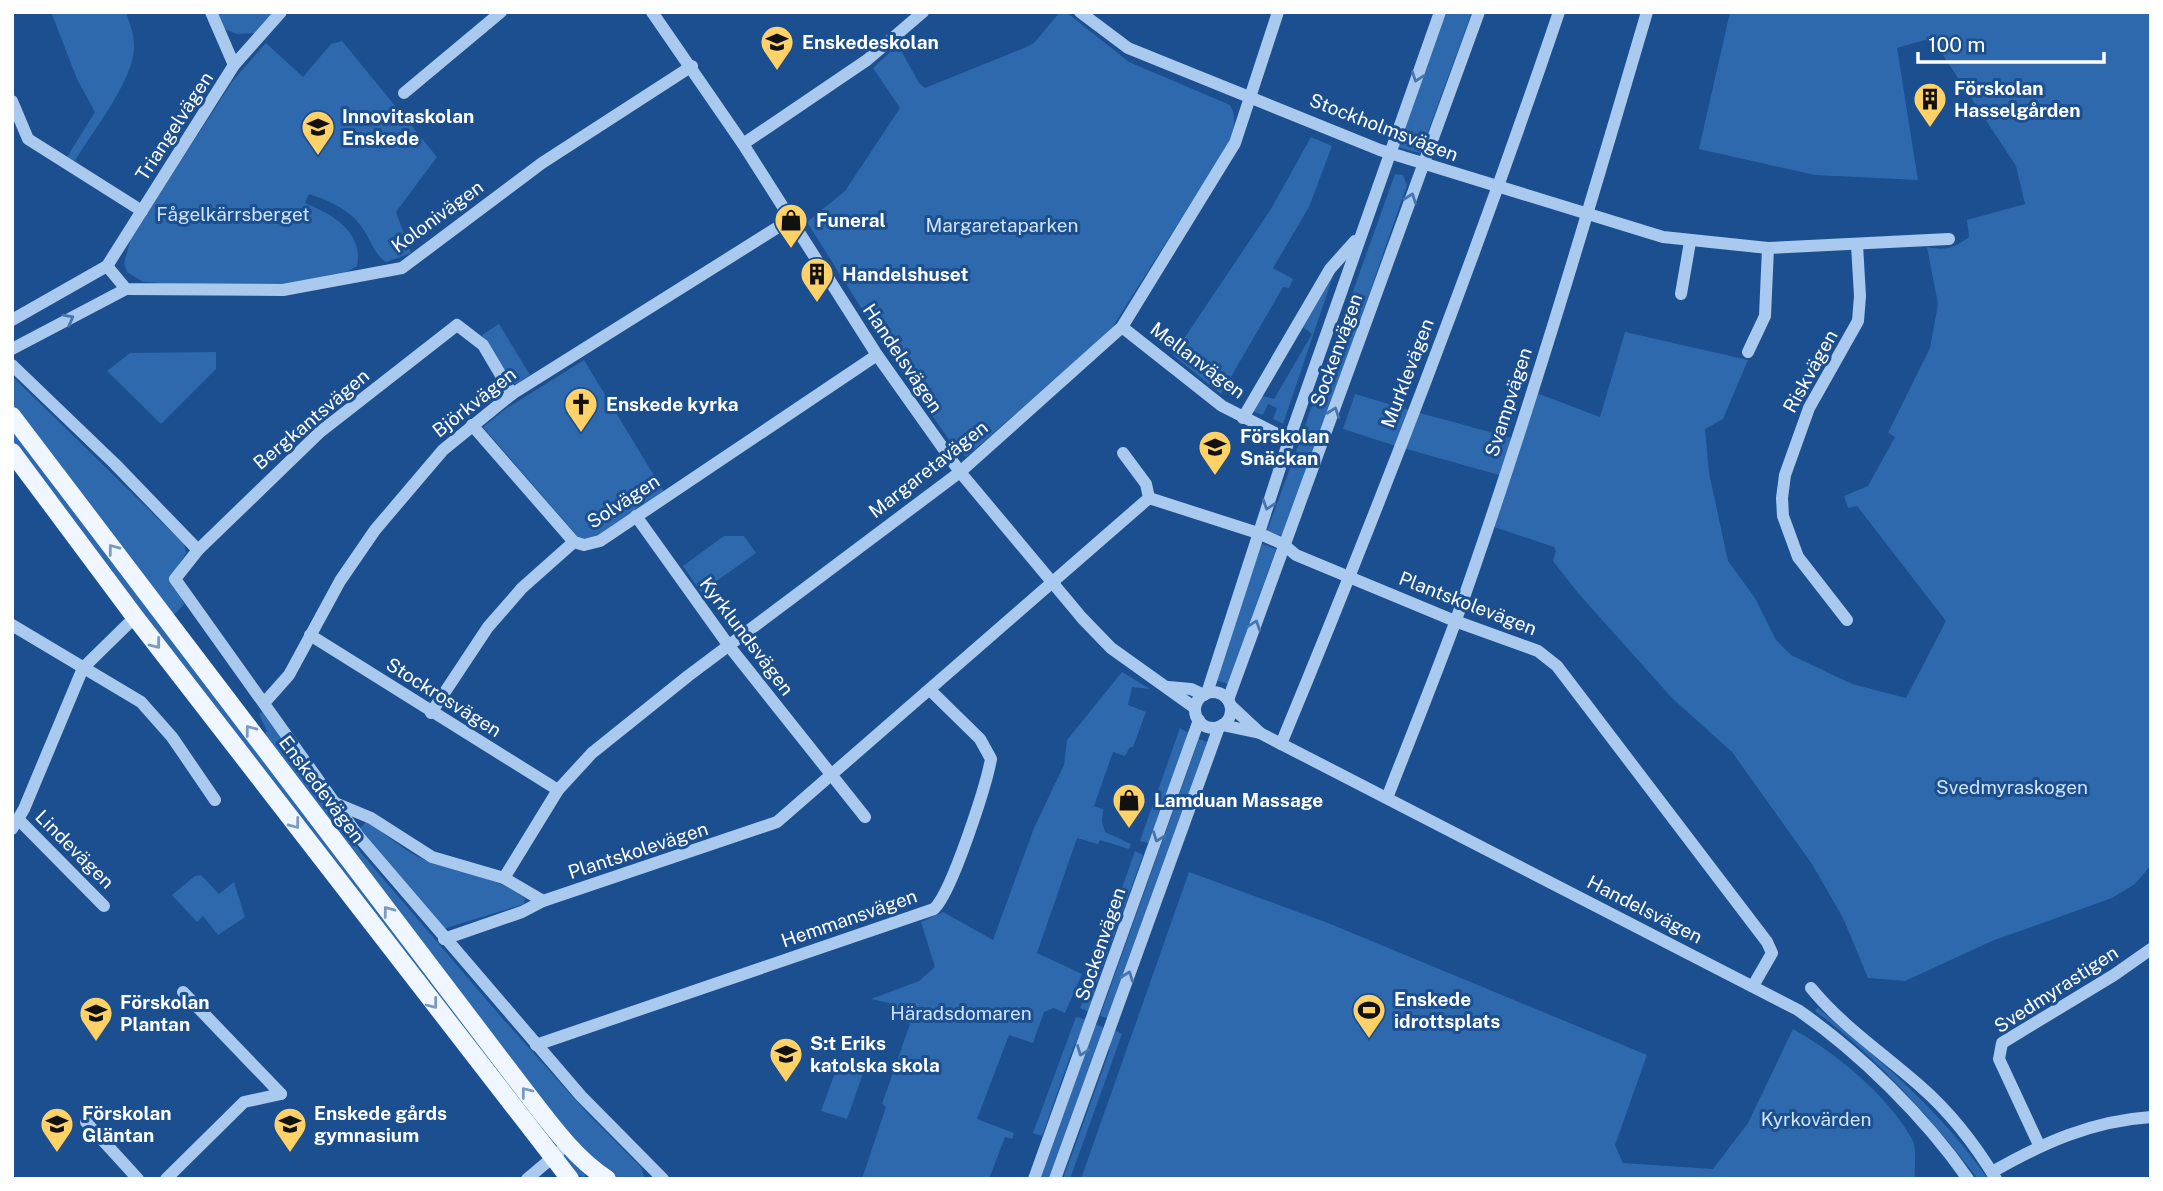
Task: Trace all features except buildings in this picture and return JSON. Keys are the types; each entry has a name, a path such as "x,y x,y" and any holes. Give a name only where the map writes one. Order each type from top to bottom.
{"main road":[{"name":"Enskedevägen","path":"12,416 569,1145 592,1169 607,1179"},
{"path":"12,452 135,617 570,1179"}],"street":[{"path":"211,12 234,65"},
{"name":"Triangelvägen","path":"107,266 234,65 281,12"},
{"path":"404,93 501,12"},
{"name":"Handelsvägen","path":"652,12 692,66 877,355 960,472 1053,584 1111,648 1168,687 1197,714"},
{"path":"743,144 867,60 923,12"},
{"name":"Stockholmsvägen","path":"1080,12 1128,48 1390,153 1587,216 1690,242 1768,248 1949,239"},
{"name":"Margaretavägen","path":"504,878 558,790 592,753 960,472 1122,327 1235,143 1278,12"},
{"name":"Sockenvägen","path":"1034,1179 1205,694 1289,440 1440,12"},
{"name":"Sockenvägen","path":"1055,1179 1221,726 1228,720 1230,703 1283,544 1479,12"},
{"name":"Murklevägen","path":"1281,744 1350,577 1499,189 1559,12"},
{"name":"Svampvägen","path":"1387,798 1455,621 1587,216 1647,12"},
{"name":"Kolonivägen","path":"12,349 125,289 283,290 402,268 542,163 692,66"},
{"path":"12,101 28,139 142,211"},
{"name":"Björkvägen","path":"265,702 289,675 340,581 375,530 443,450 512,394 791,219"},
{"name":"Sockenvägen","path":"1243,418 1330,269 1362,232"},
{"path":"1681,294 1690,242"},
{"name":"Riskvägen","path":"1847,620 1798,557 1783,516 1782,498 1785,475 1809,408 1849,341 1858,320 1860,296 1857,245"},
{"path":"1748,352 1765,316 1768,248"},
{"path":"12,320 107,266 125,289"},
{"name":"Bergkantsvägen","path":"198,550 320,432 457,326 483,345 512,394"},
{"name":"Mellanvägen","path":"1122,327 1222,406 1289,440"},
{"name":"Solvägen","path":"431,713 488,627 522,588 575,542 584,545 600,541 877,355"},
{"path":"12,365 115,464 198,550"},
{"path":"472,425 575,542"},
{"path":"1123,453 1146,484 1149,498"},
{"name":"Plantskolevägen","path":"444,939 522,912 543,901 777,822 1149,498 1258,533 1283,544 1296,555 1455,621 1538,651 1557,666 1768,942 1772,953 1753,986"},
{"name":"Kyrklundsvägen","path":"636,516 729,646 831,776"},
{"name":"Enskedevägen","path":"198,550 176,579 359,837 536,1045 626,1145 663,1179"},
{"name":"Lindevägen","path":"104,906 15,824 83,668 135,617"},
{"path":"12,625 130,695 158,719 201,776 215,800"},
{"name":"Stockrosvägen","path":"310,635 558,790"},
{"name":"Handelsvägen","path":"1168,687 1191,689 1205,694"},
{"name":"Hemmansvägen","path":"536,1045 934,909 941,903 991,759 980,739 930,690"},
{"path":"1205,694 1221,694 1230,703"},
{"name":"Handelsvägen","path":"1230,703 1261,733 1753,986 1830,1033 1879,1078 1943,1146 1968,1179"},
{"path":"1197,714 1208,727 1221,726"},
{"name":"Handelsvägen","path":"1221,726 1261,733"},
{"path":"831,776 865,817"},
{"name":"Enskedevägen","path":"335,802 371,818 432,857 504,878 543,901"},
{"name":"Svedmyrastigen","path":"2039,1145 1999,1059 2002,1043 2114,975 2151,949"},
{"path":"1811,988 1825,1006 1923,1088 1959,1127 1994,1176 2039,1145 2073,1131 2151,1116"},
{"path":"166,1179 244,1102 281,1094 183,992"},
{"path":"86,1122 138,1179"},
{"path":"527,1179 569,1145"}],"green space":[{"path":"51,12 126,12 133,36 133,58 128,73 112,104 75,161 67,157 95,112 77,79"},
{"path":"217,12 274,12 256,33 237,34 224,29"},
{"name":"Margaretaparken","path":"1060,12 1066,12 1129,62 1230,105 1234,114 1233,128 1229,143 1110,331 966,457 953,445 904,376 807,222 845,191 900,108 873,68 898,45 919,83 925,88 1034,43"},
{"path":"1446,12 1472,12 1420,153 1397,147"},
{"name":"Svedmyraskogen","path":"1730,12 2151,12 2151,865 2135,884 2112,898 1992,941 1905,981 1868,978 1843,918 1812,864 1732,752 1672,698 1578,593 1553,561 1556,551 1554,547 1494,527 1534,392 1600,417 1625,332 1748,360 1723,419 1705,429 1709,473 1728,561 1755,598 1776,640 1791,655 1852,684 1906,698 1946,621 1857,506 1848,508 1844,496 1868,486 1895,437 1888,433 1930,348 1938,304 1927,247 1939,249 1954,246 1969,237 1967,220 2025,204 2016,166 1935,43 1925,40 1897,48 1918,180 1815,175 1699,149"},
{"name":"Fågelkärrsberget","path":"342,41 437,157 396,212 411,253 386,262 351,215 309,194 305,203 335,219 351,234 356,243 357,266 337,276 312,282 253,287 143,282 127,272 124,263 131,238 232,82 262,47 266,43 303,77 331,44"},
{"path":"1311,137 1332,146 1309,207 1273,268 1293,279 1289,288 1283,287 1221,394 1173,355 1271,209"},
{"path":"1395,174 1403,175 1407,185 1319,438 1303,431"},
{"path":"1333,276 1283,424 1273,419 1277,408 1268,404 1263,415 1254,412 1262,396 1274,399 1312,334 1303,327"},
{"path":"499,324 530,375 516,384 511,383 482,335"},
{"path":"216,352 216,369 161,424 107,371 130,353"},
{"path":"584,360 664,492 595,538 579,538 483,427 507,408"},
{"path":"12,376 184,544 186,553 171,577 184,604 173,616 12,407"},
{"path":"1355,394 1409,410 1396,446 1343,429"},
{"path":"1416,412 1512,438 1499,475 1403,448"},
{"path":"12,430 587,1173 584,1178 571,1172 12,444"},
{"path":"1301,438 1316,444 1282,536 1267,531"},
{"path":"724,536 744,536 756,553 701,592 683,566"},
{"path":"1262,544 1276,549 1228,684 1215,680"},
{"name":"Häradsdomaren","path":"1122,672 1150,689 1132,687 1128,705 1146,712 1133,747 1130,747 1125,756 1113,752 1094,806 1103,809 1102,822 1105,832 1131,844 1129,849 1100,840 1098,844 1077,838 1037,953 1082,974 1065,1013 1054,1008 1044,1012 1033,1043 1009,1035 977,1119 1014,1133 1012,1139 1005,1137 989,1179 862,1179 886,1107 882,1104 910,1024 902,1021 889,1003 871,999 919,981 935,967 921,922 943,912 993,940 1034,828 1064,765 1067,740"},
{"path":"263,712 362,854 503,1019 589,1115 641,1167 645,1179 628,1180 608,1173 574,1139 263,735 267,731 259,714"},
{"path":"1180,728 1190,734 1148,843 1140,841"},
{"path":"1199,739 1207,742 1109,1019 1100,1016"},
{"path":"367,821 417,856 503,885 525,899 524,904 443,929 359,829"},
{"path":"1135,851 1143,855 1094,991 1091,1013 1080,1008"},
{"name":"Enskede idrottsplats","path":"1189,872 1328,923 1647,1055 1615,1145 1623,1163 1713,1169 1748,1123 1793,1029 1844,1063 1890,1108 1913,1141 1915,1179 1081,1179"},
{"path":"201,875 219,894 234,882 245,917 218,935 203,916 197,922 172,895 195,876"},
{"path":"1818,1008 1887,1067 1930,1109 1988,1179 1978,1179 1902,1089 1860,1048 1815,1011"},
{"path":"1076,1017 1087,1020 1073,1048 1042,1136 1033,1133"},
{"path":"1095,1024 1105,1028 1050,1179 1039,1179"},
{"path":"1112,1029 1122,1034 1070,1179 1063,1179 1109,1052"},
{"path":"839,1062 864,1071 847,1119 821,1111"}],"place":[{"name":"Enskedeskolan","path":"777,72"},
{"name":"Förskolan Hasselgården","path":"1930,129"},
{"name":"Innovitaskolan Enskede","path":"318,157"},
{"name":"Funeral","path":"791,250"},
{"name":"Handelshuset","path":"817,304"},
{"name":"Enskede kyrka","path":"581,434"},
{"name":"Förskolan Snäckan","path":"1215,477"},
{"name":"Lamduan Massage","path":"1129,830"},
{"name":"Enskede idrottsplats","path":"1369,1040"},
{"name":"Förskolan Plantan","path":"96,1043"},
{"name":"S:t Eriks katolska skola","path":"786,1084"},
{"name":"Förskolan Gläntan","path":"57,1154"},
{"name":"Enskede gårds gymnasium","path":"290,1154"}],"park label":[{"name":"Kyrkovärden","path":"1816,1119"}]}
